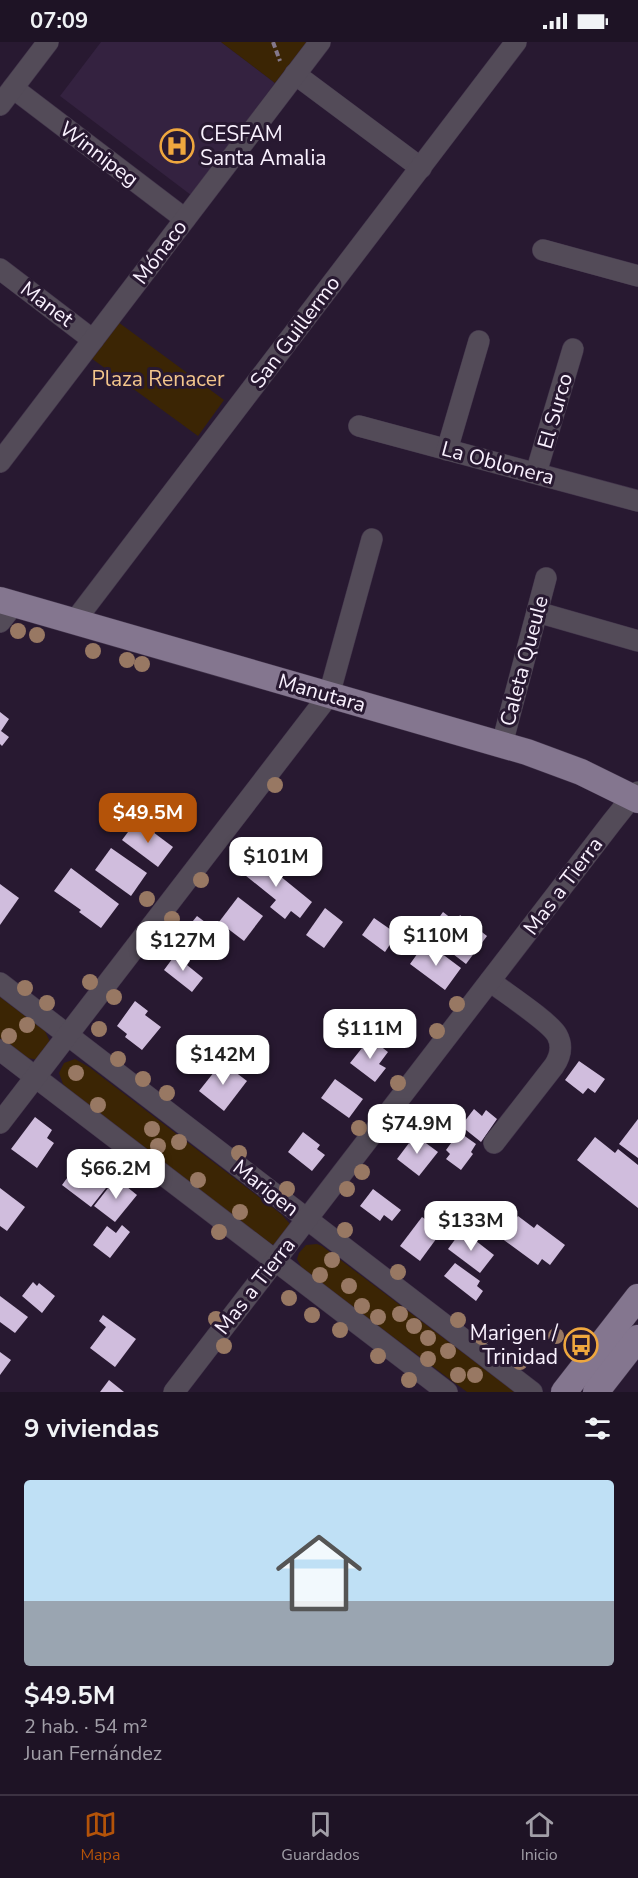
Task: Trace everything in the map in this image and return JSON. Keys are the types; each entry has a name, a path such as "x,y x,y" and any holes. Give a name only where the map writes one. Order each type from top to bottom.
{"main road":[{"name":"Manutara","path":"5,609 74,622 502,744 554,761 636,796"},
{"path":"564,1392 638,1297"},
{"path":"596,1392 638,1338"}],"street":[{"path":"6,96 48,42"},
{"name":"Mónaco","path":"1,457 320,42"},
{"name":"San Guillermo","path":"74,622 516,42"},
{"path":"295,74 421,168"},
{"name":"Winnipeg","path":"6,96 185,219"},
{"path":"543,250 638,276"},
{"name":"Manet","path":"0,269 93,340"},
{"path":"447,450 479,341"},
{"name":"El Surco","path":"536,473 573,349"},
{"name":"La Oblonera","path":"359,426 638,501"},
{"path":"0,1123 329,695 372,539"},
{"name":"Caleta Queule","path":"502,744 546,578"},
{"path":"537,612 638,641"},
{"name":"Mas a Tierra","path":"174,1392 490,981 636,796"},
{"path":"490,981 553,1029 560,1042 561,1051 554,1066 494,1143"},
{"name":"Marigen","path":"0,983 532,1392"},
{"path":"0,1050 447,1392"}],"shaded area":[{"name":"CESFAM Santa Amalia","path":"101,42 221,42 275,83 191,195 60,96"}],"green space":[{"path":"221,42 307,42 275,83"},
{"name":"Plaza Renacer","path":"118,322 224,400 198,436 91,358"},
{"path":"0,997 45,1031 51,1044 39,1060 28,1058 0,1038"},
{"path":"75,1059 89,1067 281,1214 290,1224 291,1229 276,1245 270,1244 69,1090 63,1084 59,1073 64,1063"},
{"path":"317,1244 515,1392 467,1392 303,1270 297,1259 299,1253 306,1245"}],"building":[{"path":"0,712 9,719 1,731 9,737 2,746 0,744"},
{"path":"152,795 168,807 170,804 183,813 171,831 141,809"},
{"path":"137,820 173,847 158,867 122,840"},
{"path":"111,848 147,873 131,896 95,870"},
{"path":"253,854 312,902 300,918 291,911 285,919 270,907 276,900 240,871"},
{"path":"71,868 119,904 101,928 54,891"},
{"path":"0,884 19,898 0,925"},
{"path":"238,897 263,916 244,941 219,922"},
{"path":"325,908 343,922 324,948 306,935"},
{"path":"443,912 456,922 460,915 487,936 466,964 427,934"},
{"path":"197,916 221,934 209,951 184,932"},
{"path":"374,918 397,934 385,952 362,935"},
{"path":"433,947 461,968 445,990 410,964 420,950 427,955"},
{"path":"178,951 190,961 187,965 203,978 192,992 164,970"},
{"path":"135,1001 148,1011 145,1015 161,1027 142,1050 125,1037 127,1034 117,1026"},
{"path":"370,1038 388,1052 379,1064 386,1068 375,1082 350,1063"},
{"path":"579,1061 605,1079 595,1093 588,1088 583,1094 565,1080"},
{"path":"222,1062 247,1081 224,1111 199,1091"},
{"path":"335,1079 363,1099 349,1118 321,1098"},
{"path":"474,1109 482,1116 486,1110 497,1119 481,1142 461,1126"},
{"path":"35,1117 52,1130 47,1138 54,1143 37,1168 11,1149"},
{"path":"638,1119 638,1158 619,1144"},
{"path":"303,1132 320,1145 317,1149 325,1155 312,1171 288,1152"},
{"path":"459,1132 476,1144 471,1152 473,1154 461,1170 446,1159 450,1154 446,1150"},
{"path":"415,1135 438,1152 419,1176 397,1159"},
{"path":"595,1137 615,1153 618,1149 638,1165 638,1208 577,1160"},
{"path":"80,1160 105,1180 101,1185 106,1188 91,1207 62,1185"},
{"path":"116,1178 137,1195 115,1222 94,1206"},
{"path":"0,1188 25,1207 7,1231 0,1226"},
{"path":"373,1189 401,1210 392,1221 384,1215 380,1221 360,1206"},
{"path":"485,1201 504,1215 492,1231 473,1216"},
{"path":"518,1216 534,1228 537,1224 565,1245 550,1265 542,1259 538,1265 501,1238"},
{"path":"422,1217 442,1231 420,1261 400,1246"},
{"path":"122,1225 130,1232 110,1258 93,1245 107,1226 116,1233"},
{"path":"462,1230 494,1255 480,1273 448,1249"},
{"path":"455,1263 480,1281 477,1286 483,1291 476,1301 444,1276"},
{"path":"33,1282 37,1286 39,1283 55,1296 42,1313 22,1296"},
{"path":"0,1296 28,1317 15,1333 0,1322"},
{"path":"103,1315 136,1339 115,1367 90,1348 106,1327 99,1321"},
{"path":"0,1352 11,1360 0,1375"},
{"path":"109,1380 124,1392 100,1392"}],"place":[{"name":"CESFAM Santa Amalia","path":"177,146"},
{"name":"Marigen / Trinidad","path":"581,1345"}]}
